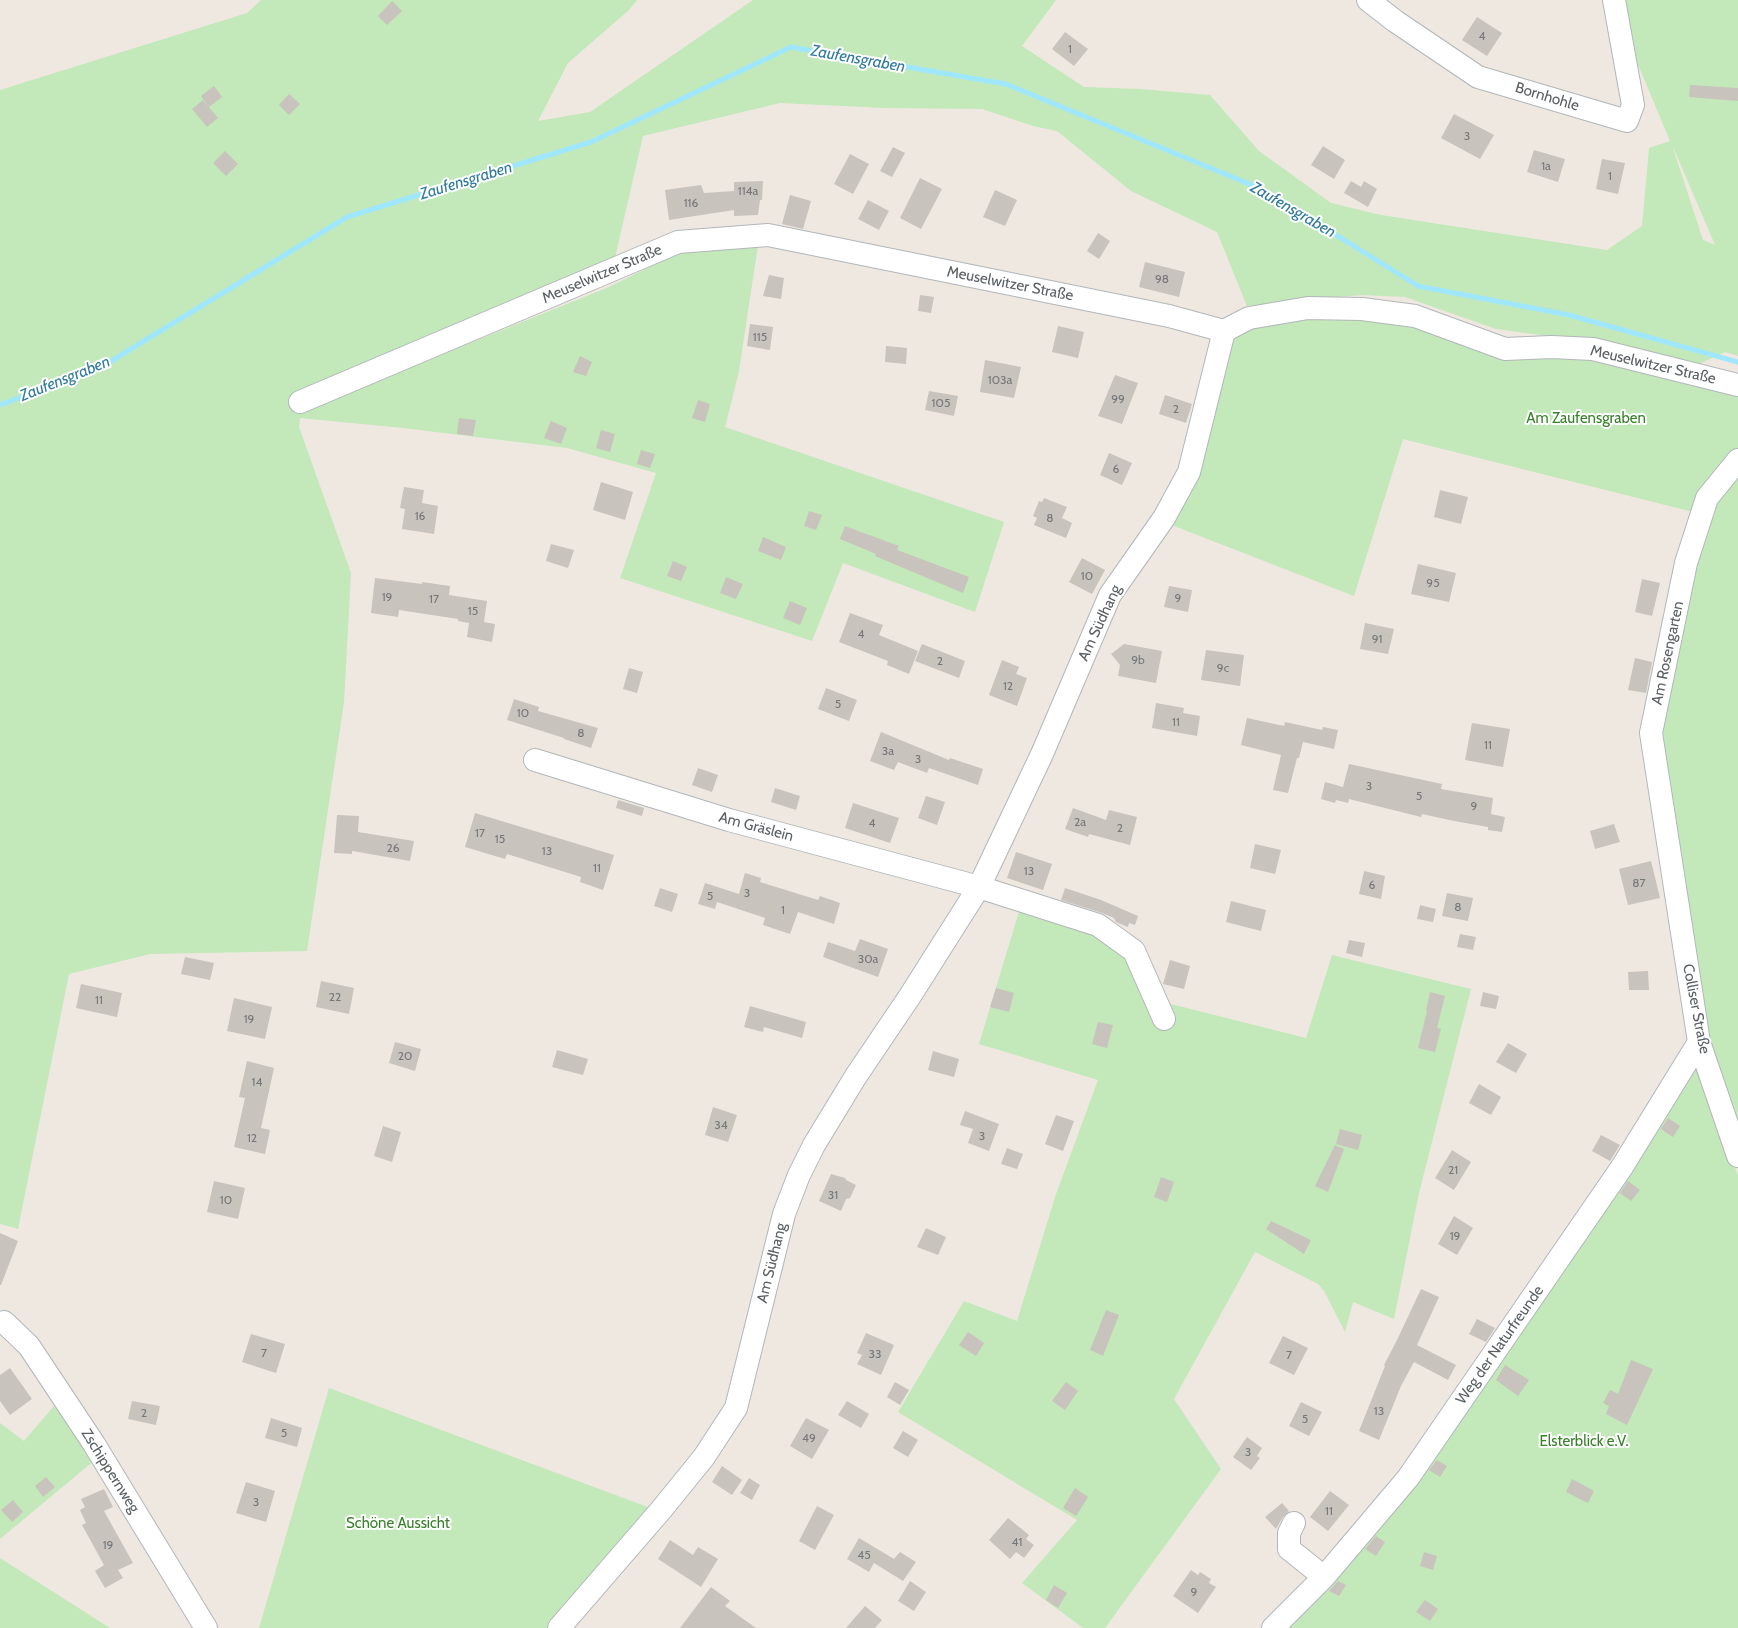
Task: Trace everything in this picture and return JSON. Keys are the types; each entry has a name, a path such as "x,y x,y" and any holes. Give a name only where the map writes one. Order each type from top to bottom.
{"street":[{"name":"Bornhohle","path":"1368,0 1395,21 1478,77 1627,121 1633,105 1614,0"},
{"name":"Meuselwitzer Straße","path":"300,402 678,242 768,235 1169,316 1224,331 1249,318 1308,308 1362,309 1415,316 1505,349 1551,347 1593,349 1738,385"},
{"name":"Am Südhang","path":"558,1628 661,1510 704,1457 736,1408 784,1214 799,1175 814,1145 856,1076 910,996 979,887 1042,754 1110,595 1164,518 1189,472 1224,331"},
{"name":"Am Rosengarten","path":"1671,858 1651,733 1686,563 1691,547 1707,498 1738,460"},
{"name":"Am Gräslein","path":"535,760 729,820 979,887"},
{"name":"Colliser Straße","path":"1671,858 1699,1042 1738,1156"},
{"path":"979,887 1098,925 1134,952 1164,1019"},
{"name":"Weg der Naturfreunde","path":"1274,1628 1324,1577 1408,1478 1622,1167 1699,1042"},
{"name":"Zschippernweg","path":"4,1322 28,1346 94,1444 206,1628"},
{"path":"1294,1523 1289,1532 1289,1549 1324,1577"}],"green space":[{"path":"261,0 637,0 629,10 568,63 538,121 590,112 753,0 1056,0 1022,46 1084,87 1140,89 1210,95 1259,151 1331,203 1381,215 1607,250 1642,226 1649,148 1670,141 1629,43 1620,0 1738,0 1738,356 1725,352 1697,365 1570,339 1496,329 1405,297 1362,295 1247,306 1217,232 1131,191 1057,131 1033,126 982,109 884,108 780,103 643,136 614,262 406,369 609,287 686,249 758,245 739,371 725,427 1004,522 975,612 843,563 812,641 620,578 656,473 567,448 403,428 300,418 299,427 351,573 344,702 307,951 150,954 69,974 18,1229 0,1224 0,90 247,13","holes":["1674,149 1715,245 1703,240"]},
{"name":"Am Zaufensgraben","path":"1342,314 1592,355 1738,390 1738,451 1693,512 1403,439 1354,596 1169,524 1233,334 1250,324"},
{"path":"1738,467 1738,1133 1704,1028 1669,803 1661,716 1675,642 1715,493"},
{"path":"1021,905 1105,936 1125,955 1163,1002 1306,1038 1332,955 1471,989 1419,1193 1394,1319 1353,1302 1345,1332 1324,1291 1318,1284 1255,1252 1174,1399 1221,1469 1105,1628 1083,1628 1022,1583 1077,1520 898,1412 964,1301 1017,1321 1055,1197 1098,1080 979,1044"},
{"name":"Elsterblick e.V.","path":"1692,1065 1700,1067 1738,1176 1738,1628 1284,1628 1404,1475"},
{"name":"Schöne Aussicht","path":"329,1388 653,1509 549,1628 259,1628"},
{"path":"54,1406 96,1459 0,1539 0,1423 24,1441"},
{"path":"0,1558 110,1628 0,1628"}],"building":[{"path":"392,1 402,11 387,25 378,16"},
{"path":"1477,17 1502,33 1487,56 1462,40"},
{"path":"1065,32 1088,49 1074,66 1052,49"},
{"path":"1690,85 1738,88 1738,101 1689,97"},
{"path":"214,86 222,97 209,107 201,96"},
{"path":"289,94 300,104 289,115 279,105"},
{"path":"203,100 218,118 207,127 192,109"},
{"path":"1454,114 1494,135 1480,159 1441,138"},
{"path":"1323,146 1345,160 1334,179 1311,165"},
{"path":"893,147 905,153 892,177 880,171"},
{"path":"1534,150 1565,159 1558,182 1527,172"},
{"path":"225,151 238,164 226,176 213,163"},
{"path":"850,154 869,164 853,194 834,184"},
{"path":"1602,159 1625,163 1618,194 1596,189"},
{"path":"920,178 942,189 921,229 900,218"},
{"path":"763,181 762,200 760,200 758,215 734,216 734,210 669,220 665,190 701,185 704,193 734,191 734,182"},
{"path":"1351,181 1361,187 1364,181 1377,189 1368,207 1344,193"},
{"path":"995,190 1017,200 1005,226 983,217"},
{"path":"790,195 811,201 803,229 782,224"},
{"path":"868,200 889,211 879,230 858,219"},
{"path":"1098,233 1110,241 1099,259 1087,251"},
{"path":"1145,262 1185,272 1179,297 1139,287"},
{"path":"769,275 784,278 781,299 763,296"},
{"path":"920,295 934,297 931,313 918,311"},
{"path":"750,324 773,327 770,350 747,346"},
{"path":"1058,326 1084,332 1078,358 1052,352"},
{"path":"886,346 907,348 906,364 885,362"},
{"path":"580,356 592,362 586,376 573,372"},
{"path":"985,360 1021,367 1014,398 980,392"},
{"path":"1115,375 1138,383 1122,424 1098,416"},
{"path":"929,391 958,396 954,416 925,410"},
{"path":"1165,395 1192,404 1186,423 1159,414"},
{"path":"698,400 710,404 705,422 692,418"},
{"path":"459,418 476,420 473,436 457,434"},
{"path":"551,421 567,428 561,444 544,438"},
{"path":"601,430 615,434 610,452 596,448"},
{"path":"641,450 655,454 650,468 637,464"},
{"path":"1109,453 1132,463 1122,485 1100,475"},
{"path":"601,482 633,492 625,520 593,510"},
{"path":"404,487 424,490 422,503 438,506 434,534 402,529 405,509 400,508"},
{"path":"1440,490 1468,497 1461,524 1434,517"},
{"path":"1044,498 1067,507 1062,518 1072,523 1066,538 1034,525 1037,518 1033,516 1039,501 1042,502"},
{"path":"809,511 822,515 816,530 804,526"},
{"path":"845,526 899,546 897,550 969,577 963,593 840,539"},
{"path":"763,537 786,547 781,560 758,551"},
{"path":"551,544 574,550 568,568 546,561"},
{"path":"1082,558 1105,570 1092,594 1069,582"},
{"path":"673,561 687,567 681,581 667,576"},
{"path":"1418,564 1456,573 1449,602 1411,594"},
{"path":"726,577 743,584 736,599 720,593"},
{"path":"375,578 450,586 449,595 487,601 484,622 495,624 492,642 467,637 469,623 458,621 458,619 399,610 398,617 371,613"},
{"path":"1642,579 1660,583 1652,616 1635,612"},
{"path":"1169,586 1192,590 1188,612 1164,607"},
{"path":"790,601 807,608 800,625 783,618"},
{"path":"850,613 883,625 879,635 918,651 909,674 887,665 888,661 839,642"},
{"path":"1365,623 1394,629 1388,654 1360,649"},
{"path":"922,644 965,661 959,678 915,661"},
{"path":"1124,644 1162,651 1156,683 1118,676 1120,665 1111,654"},
{"path":"1206,650 1244,655 1240,686 1201,680"},
{"path":"1635,658 1652,662 1646,693 1628,690"},
{"path":"1002,660 1019,667 1016,674 1027,678 1017,706 989,695"},
{"path":"629,668 643,672 637,693 623,689"},
{"path":"826,688 857,700 849,721 818,709"},
{"path":"514,699 539,707 538,711 598,728 591,748 507,720"},
{"path":"1156,703 1184,708 1183,713 1200,716 1197,736 1152,728"},
{"path":"1247,718 1284,726 1285,722 1322,730 1323,727 1338,730 1334,749 1303,742 1288,793 1273,790 1281,755 1241,745"},
{"path":"1472,723 1510,729 1503,767 1465,760"},
{"path":"881,732 949,760 950,758 983,769 978,785 929,768 927,773 898,762 894,770 870,761"},
{"path":"1349,764 1442,784 1441,789 1493,798 1491,814 1505,817 1502,832 1488,830 1488,827 1422,814 1421,817 1349,799 1348,803 1336,800 1335,803 1321,799 1325,782 1343,787"},
{"path":"698,768 718,775 712,792 692,785"},
{"path":"775,788 800,796 796,810 771,802"},
{"path":"926,796 945,802 937,825 918,818"},
{"path":"618,800 644,808 642,816 616,808"},
{"path":"853,803 899,818 890,843 845,828"},
{"path":"1073,808 1106,820 1109,810 1137,817 1130,845 1089,834 1088,837 1065,829"},
{"path":"475,813 614,855 603,890 580,882 581,877 507,854 505,859 465,847"},
{"path":"337,815 359,816 358,832 414,841 410,861 352,851 352,854 334,853"},
{"path":"1614,824 1620,842 1595,849 1590,831"},
{"path":"1255,844 1281,850 1275,874 1250,868"},
{"path":"1016,852 1052,864 1043,890 1007,878"},
{"path":"1651,861 1660,898 1628,905 1619,869"},
{"path":"1364,871 1385,876 1381,899 1359,894"},
{"path":"745,873 761,878 760,882 818,900 820,896 840,903 834,924 798,912 790,934 763,925 765,918 717,902 715,909 698,904 705,883 739,894"},
{"path":"660,888 678,894 672,912 654,906"},
{"path":"1065,888 1101,900 1138,916 1135,925 1129,923 1128,927 1102,913 1061,900"},
{"path":"1447,893 1473,898 1468,921 1442,916"},
{"path":"1231,901 1266,910 1261,931 1226,922"},
{"path":"1420,905 1436,909 1433,922 1417,919"},
{"path":"1460,934 1476,937 1473,950 1457,947"},
{"path":"860,939 888,949 878,977 823,957 828,942 855,951"},
{"path":"1349,940 1365,943 1362,957 1346,953"},
{"path":"185,957 214,963 210,980 181,974"},
{"path":"1170,960 1190,966 1184,989 1163,984"},
{"path":"1648,971 1649,990 1629,990 1628,972"},
{"path":"321,981 354,988 349,1014 316,1007"},
{"path":"81,984 122,993 117,1017 76,1008"},
{"path":"996,988 1014,993 1009,1012 990,1007"},
{"path":"1430,992 1445,996 1437,1028 1441,1029 1435,1052 1418,1048"},
{"path":"1483,992 1499,996 1496,1009 1480,1006"},
{"path":"234,998 272,1007 265,1039 227,1031"},
{"path":"750,1006 806,1022 802,1038 764,1027 763,1032 744,1027"},
{"path":"1098,1022 1113,1025 1107,1048 1092,1044"},
{"path":"395,1042 421,1049 415,1071 389,1063"},
{"path":"1508,1043 1527,1054 1516,1073 1496,1062"},
{"path":"557,1050 588,1059 583,1075 552,1067"},
{"path":"933,1051 959,1059 954,1077 928,1070"},
{"path":"247,1061 274,1068 261,1128 270,1130 265,1154 234,1147 245,1098 239,1097"},
{"path":"1479,1084 1501,1097 1491,1115 1469,1103"},
{"path":"713,1107 737,1115 728,1142 705,1135"},
{"path":"965,1111 999,1124 989,1151 968,1143 973,1129 960,1125"},
{"path":"1056,1115 1074,1121 1063,1151 1045,1144"},
{"path":"1668,1118 1680,1126 1673,1137 1661,1129"},
{"path":"383,1126 401,1132 392,1162 374,1156"},
{"path":"1340,1129 1362,1135 1358,1150 1336,1144"},
{"path":"1601,1135 1620,1145 1610,1161 1592,1151"},
{"path":"1335,1145 1344,1149 1328,1192 1315,1186"},
{"path":"1007,1148 1023,1154 1017,1169 1001,1164"},
{"path":"1452,1150 1471,1162 1454,1190 1435,1178"},
{"path":"831,1174 845,1178 856,1185 850,1198 846,1199 841,1211 819,1201"},
{"path":"1161,1177 1174,1182 1167,1202 1154,1197"},
{"path":"214,1181 245,1188 238,1219 207,1212"},
{"path":"1628,1181 1640,1190 1631,1201 1620,1193"},
{"path":"1454,1216 1473,1228 1457,1255 1438,1244"},
{"path":"1271,1221 1311,1240 1304,1254 1266,1229"},
{"path":"926,1228 946,1237 938,1255 917,1247"},
{"path":"0,1233 18,1241 1,1285 0,1285"},
{"path":"1421,1289 1439,1297 1417,1345 1456,1365 1448,1380 1414,1362 1401,1386 1379,1440 1359,1431 1384,1365"},
{"path":"1106,1310 1119,1315 1103,1356 1090,1350"},
{"path":"1477,1319 1495,1328 1486,1342 1469,1334"},
{"path":"968,1332 984,1343 976,1356 959,1345"},
{"path":"866,1333 894,1345 881,1375 857,1364 862,1355 857,1353"},
{"path":"251,1334 285,1344 276,1373 242,1362"},
{"path":"1283,1336 1308,1348 1294,1375 1269,1363"},
{"path":"1631,1360 1653,1369 1627,1425 1606,1414 1609,1406 1603,1403 1610,1390 1618,1394"},
{"path":"1505,1365 1529,1380 1518,1396 1496,1380"},
{"path":"10,1368 32,1399 10,1415 0,1401 0,1375"},
{"path":"895,1382 909,1390 900,1405 887,1397"},
{"path":"1066,1382 1078,1391 1065,1410 1052,1401"},
{"path":"132,1401 160,1406 156,1425 128,1419"},
{"path":"847,1401 869,1414 861,1428 838,1415"},
{"path":"1301,1402 1322,1412 1309,1436 1289,1426"},
{"path":"271,1418 302,1428 297,1447 265,1438"},
{"path":"806,1418 829,1430 812,1459 790,1446"},
{"path":"903,1431 918,1440 908,1457 893,1448"},
{"path":"1247,1437 1262,1448 1257,1456 1260,1458 1251,1470 1233,1457"},
{"path":"1437,1460 1447,1466 1440,1477 1429,1470"},
{"path":"722,1466 742,1480 732,1495 712,1482"},
{"path":"46,1477 55,1487 43,1497 35,1486"},
{"path":"749,1478 760,1485 752,1500 740,1493"},
{"path":"1572,1479 1594,1491 1588,1503 1566,1492"},
{"path":"246,1482 275,1491 266,1522 236,1513"},
{"path":"1075,1488 1088,1497 1076,1516 1063,1508"},
{"path":"104,1489 113,1507 104,1511 133,1563 118,1570 123,1578 105,1588 95,1571 104,1565 82,1525 86,1523 80,1510 85,1507 81,1499"},
{"path":"1330,1491 1349,1505 1328,1531 1310,1517"},
{"path":"13,1500 23,1512 12,1522 1,1510"},
{"path":"1282,1503 1289,1511 1276,1529 1265,1517"},
{"path":"817,1506 834,1515 815,1550 799,1541"},
{"path":"1008,1518 1029,1535 1026,1539 1034,1545 1024,1558 1016,1552 1010,1559 989,1540"},
{"path":"1376,1536 1385,1542 1376,1556 1365,1549"},
{"path":"859,1538 894,1559 900,1552 916,1562 903,1581 874,1563 869,1572 847,1559"},
{"path":"670,1540 693,1555 698,1547 718,1559 701,1587 658,1559"},
{"path":"1424,1552 1437,1556 1433,1570 1420,1566"},
{"path":"1191,1570 1198,1575 1200,1572 1211,1579 1209,1583 1216,1587 1198,1613 1173,1596"},
{"path":"910,1581 926,1592 914,1611 898,1601"},
{"path":"1338,1581 1346,1585 1339,1596 1329,1591"},
{"path":"1054,1585 1067,1593 1058,1608 1046,1600"},
{"path":"711,1587 730,1601 725,1606 756,1628 680,1628"},
{"path":"1425,1600 1438,1609 1430,1621 1416,1612"},
{"path":"865,1606 882,1620 875,1628 846,1628"}],"waterway":[{"name":"Zaufensgraben","path":"0,405 103,366 347,217 591,142 791,47 1006,84 1264,190 1418,286 1569,315 1738,362"}]}
